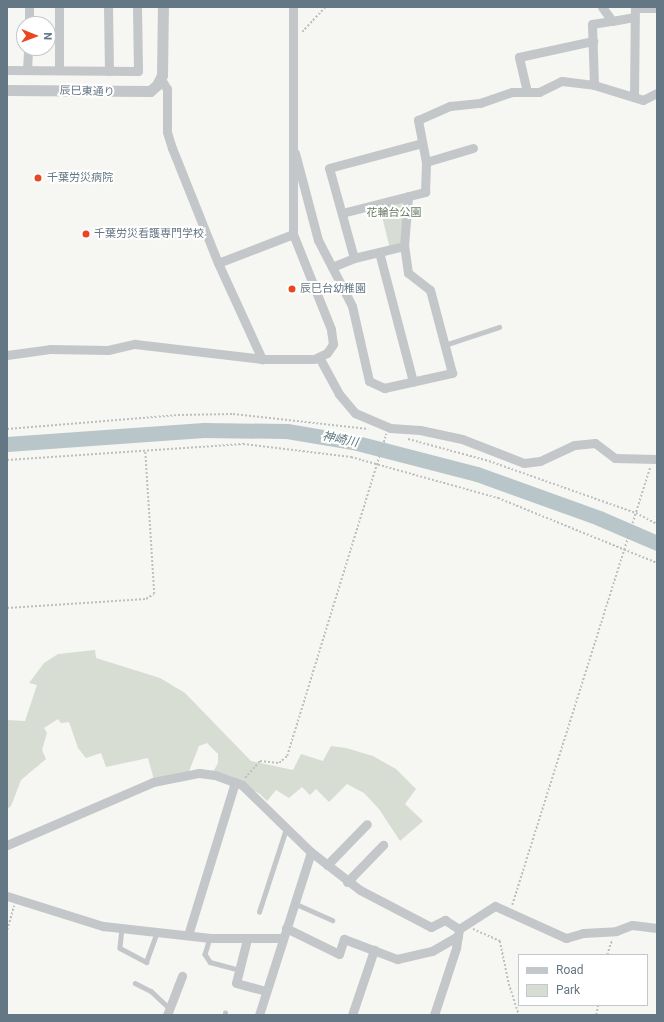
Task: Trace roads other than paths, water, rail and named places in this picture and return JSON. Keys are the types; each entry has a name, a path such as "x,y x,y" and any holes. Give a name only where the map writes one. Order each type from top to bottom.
{"street":[{"path":"59,7 59,70"},
{"path":"108,7 109,71"},
{"path":"7,70 138,71 137,7"},
{"path":"163,7 161,79 167,89 167,132 218,263 262,359"},
{"path":"7,355 50,348 108,350 135,344 262,359 308,360 319,357 330,349 333,336 293,234 293,7"},
{"path":"602,7 612,21"},
{"path":"594,85 592,24 612,21 635,11 657,8"},
{"path":"634,97 635,11"},
{"path":"527,92 519,57 593,41"},
{"path":"28,56 28,70"},
{"name":"辰巳東通り","path":"7,90 144,93 157,85 161,79"},
{"path":"342,213 425,192 426,162 418,120 450,106 480,103 512,92 539,92 562,81 594,85 643,100 657,93"},
{"path":"292,142 318,240 352,306 369,380 384,388 452,373 430,290 408,273 404,246 408,196"},
{"path":"354,258 329,168 422,143"},
{"path":"426,162 473,148"},
{"path":"218,263 293,234"},
{"path":"332,267 354,258 404,246"},
{"path":"379,252 413,382"},
{"path":"319,357 339,394 355,413 390,428 420,430 462,439 524,463 540,461 575,445 596,443 616,458 655,459"},
{"path":"7,845 167,778 207,774 239,783 287,827 310,852 347,882 432,927 445,920 460,930"},
{"path":"188,935 239,783"},
{"path":"327,865 367,824"},
{"path":"347,882 383,845"},
{"path":"259,1015 310,852"},
{"path":"7,896 103,926 210,938 282,938"},
{"path":"286,928 339,954 344,939 397,959 432,951 495,906 510,911 566,938 583,933 616,931 632,925 657,928"},
{"path":"434,1015 460,930"},
{"path":"247,939 236,982 266,991"},
{"path":"352,1015 374,950"},
{"path":"168,1011 182,976"}],"lane":[{"path":"445,345 499,327"},
{"path":"259,912 287,827"},
{"path":"294,903 332,920"},
{"path":"122,928 120,948 146,962 157,932"},
{"path":"210,938 205,954 210,962 239,970"},
{"path":"135,983 151,991 168,1011"}],"waterway":[{"name":"神崎川","path":"7,444 204,430 287,431 353,442 477,474 599,518 657,543"}],"place":[{"name":"千葉労災病院","path":"38,178"},
{"name":"千葉労災看護専門学校","path":"86,234"},
{"name":"辰巳台幼稚園","path":"292,289"}],"park label":[{"name":"花輪台公園","path":"394,213"}]}
